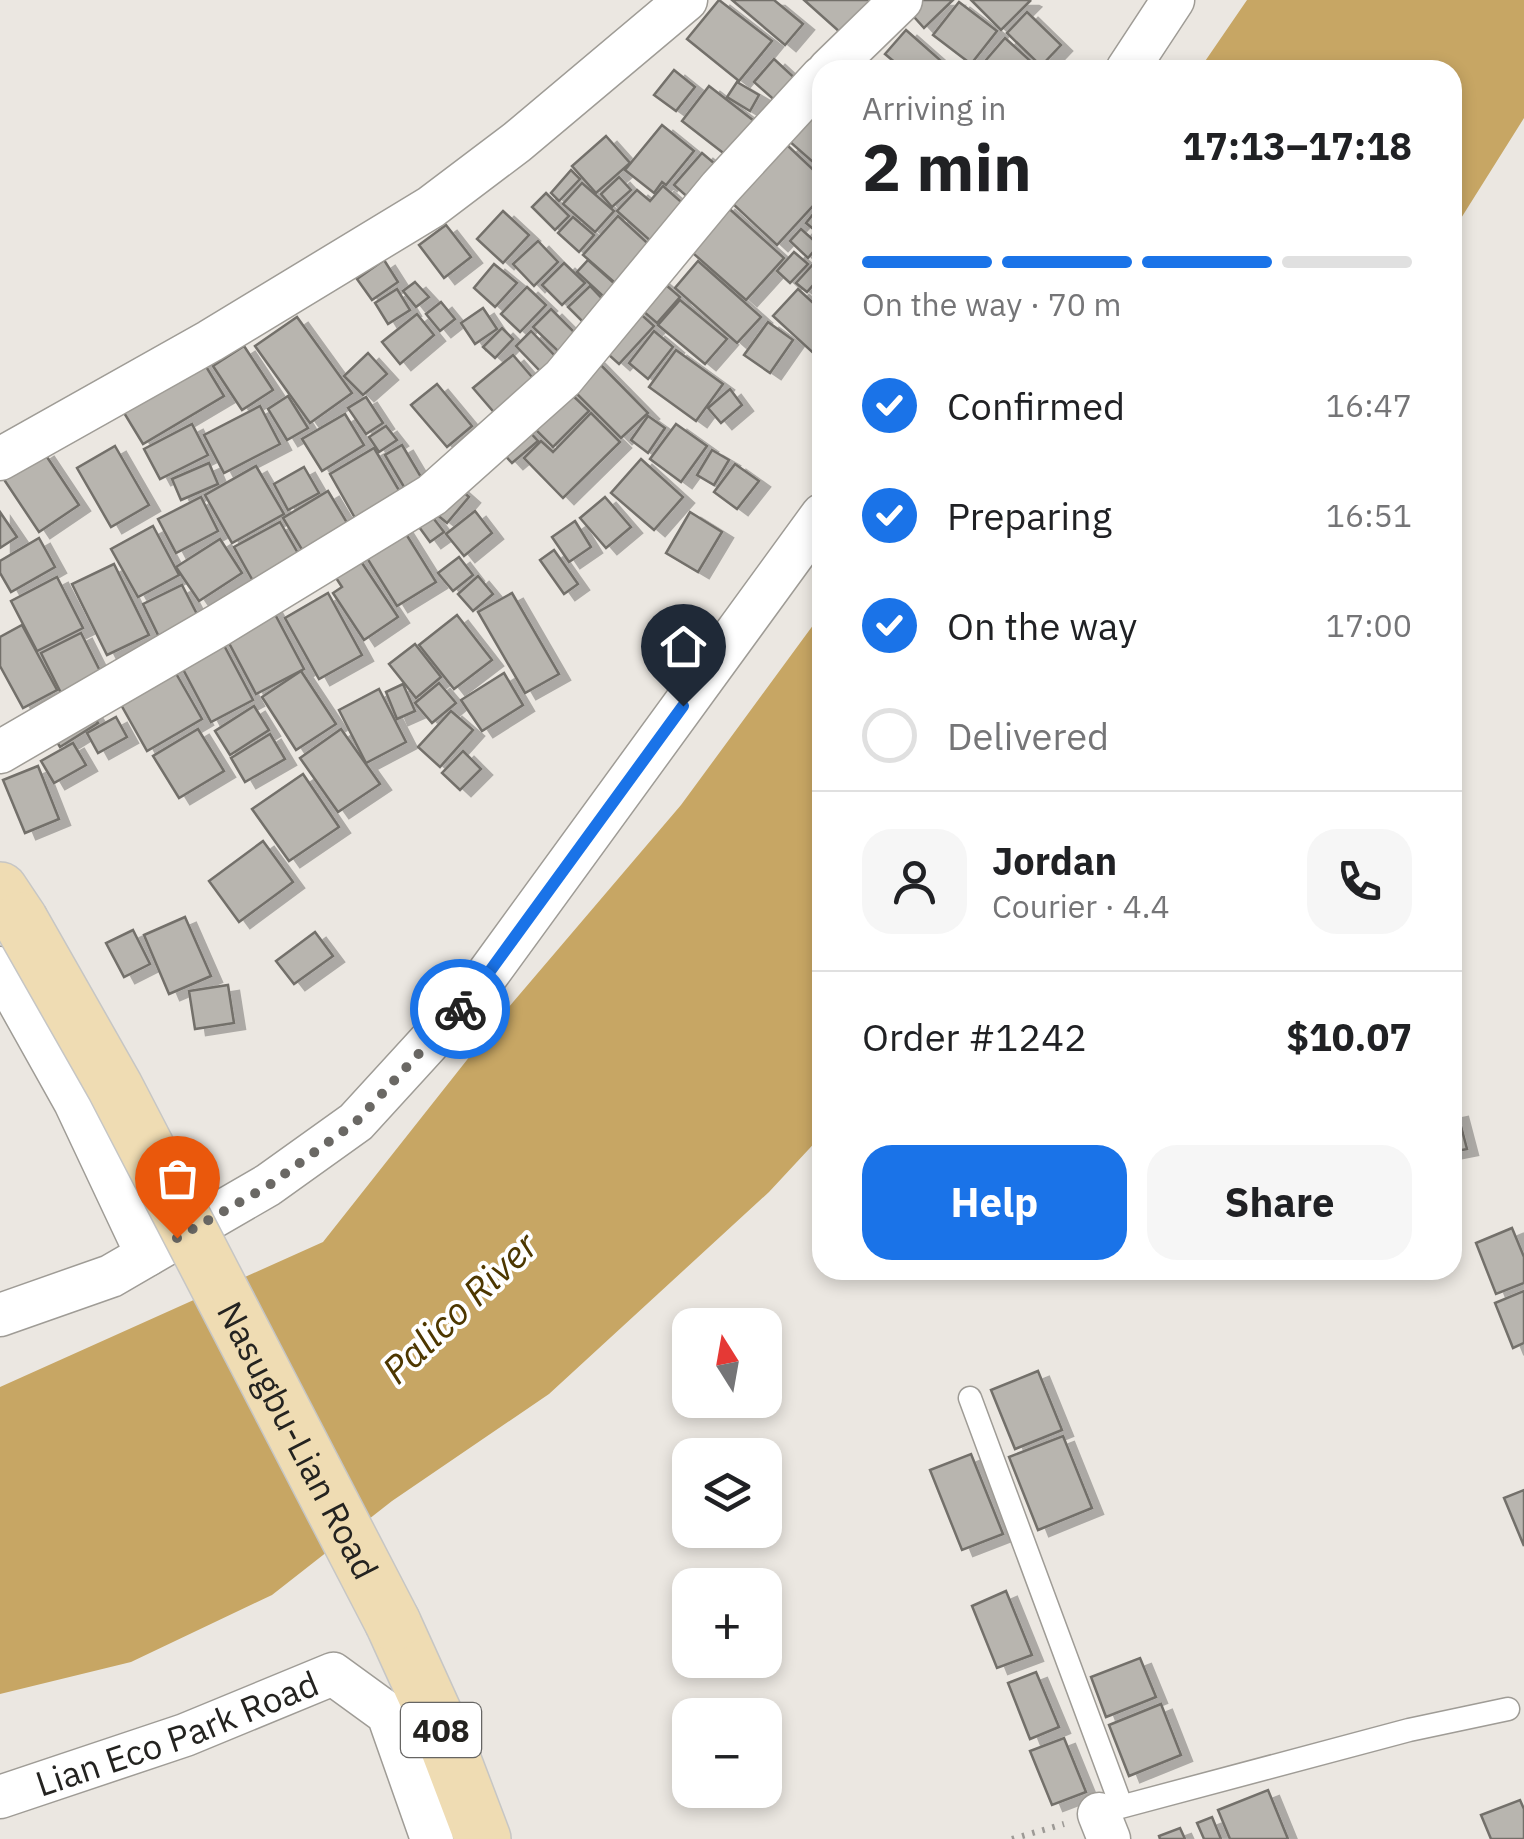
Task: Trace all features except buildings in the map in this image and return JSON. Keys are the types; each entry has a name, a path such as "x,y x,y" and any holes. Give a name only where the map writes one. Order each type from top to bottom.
{"main road":[{"name":"Nasugbu-Lian Road","path":"6,926 115,1087 393,1622 442,1731 483,1839"}],"street":[{"path":"0,459 210,341 431,207 517,142 686,0"},
{"path":"839,60 901,0"},
{"path":"1133,60 1172,0"},
{"path":"0,752 219,626 432,495 563,378 720,188 812,87"},
{"path":"0,1315 111,1276 268,1186 356,1122 486,977 812,529"},
{"path":"6,926 75,1102 146,1255"},
{"name":"Lian Eco Park Road","path":"0,1797 185,1735 333,1674 388,1714 432,1839"}],"lane":[{"path":"970,1398 1110,1819 1409,1730 1508,1709"}],"path":[{"path":"1012,1839 1110,1819"}],"water":[{"path":"1247,0 1524,0 1524,118 1462,217 1462,60 1206,60"},
{"name":"Palico River","path":"812,627 812,1146 769,1192 549,1394 392,1501 272,1595 131,1662 0,1694 0,1387 323,1242 508,1008 681,805"}],"way so far":[{"path":"177,1238 268,1186 356,1122 460,1009"}],"route":[{"path":"460,1009 683,706"}]}
